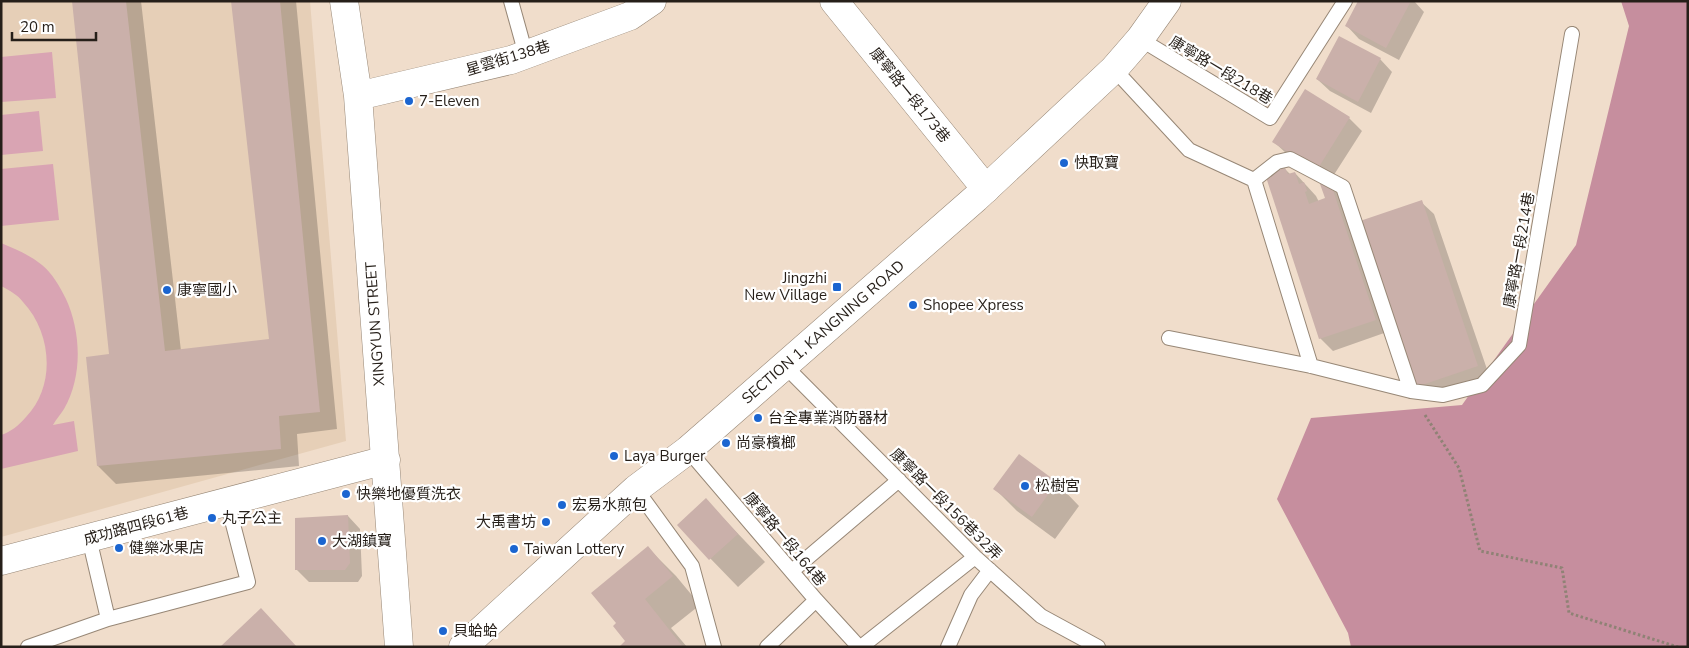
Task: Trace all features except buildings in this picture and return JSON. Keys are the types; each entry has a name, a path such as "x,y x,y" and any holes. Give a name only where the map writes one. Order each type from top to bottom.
{"street":[{"name":"XINGYUN STREET","path":"344,1 358,96 400,647"},
{"name":"星雲街138巷","path":"358,96 511,60 630,16 652,1"},
{"name":"康寧路一段173巷","path":"834,1 986,189"},
{"name":"SECTION 1, KANGNING ROAD","path":"463,647 636,489 688,450 786,366 986,189 1114,69 1140,39 1166,1"},
{"name":"成功路四段61巷","path":"1,561 386,460"}],"lane":[{"path":"511,1 526,55"},
{"name":"康寧路一段218巷","path":"1140,39 1270,118 1345,1"},
{"name":"康寧路一段214巷","path":"1169,338 1310,366 1411,391 1443,395 1482,385 1519,345 1572,34"},
{"path":"1114,69 1189,150 1254,180 1310,366"},
{"path":"1254,180 1277,162 1290,159 1343,187 1411,391"},
{"name":"康寧路一段156巷32弄","path":"786,366 974,557 1041,616 1098,647"},
{"name":"康寧路一段164巷","path":"688,450 816,600 860,647"},
{"path":"792,570 899,480"},
{"path":"636,489 692,566 714,647"},
{"path":"28,647 108,620 248,582 227,501"},
{"path":"89,538 108,620"},
{"path":"860,647 974,557"},
{"path":"948,647 970,595 990,570"},
{"path":"767,647 816,600"}],"path":[{"path":"1411,391 1459,468 1480,551 1562,568 1569,613 1678,647"}],"shaded area":[{"name":"康寧國小","path":"1,1 310,1 346,441 1,537"},
{"path":"1621,1 1688,1 1688,647 1351,647 1348,633 1277,499 1311,418 1462,405 1576,245 1629,26"},
{"path":"52,52 56,98 1,102 1,57"},
{"path":"39,111 43,151 1,155 1,115"},
{"path":"53,164 59,220 1,226 1,169"},
{"path":"1,243 27,255 46,268 61,290 71,312 77,340 77,368 70,396 53,425 74,421 78,451 1,469 1,435 18,425 36,404 46,375 47,359 45,344 33,315 19,297 1,286"}],"place":[{"name":"7-Eleven","path":"409,101"},
{"name":"快取寶","path":"1064,163"},
{"name":"Jingzhi New Village","path":"837,287"},
{"name":"康寧國小","path":"167,290"},
{"name":"Shopee Xpress","path":"913,305"},
{"name":"台全專業消防器材","path":"758,418"},
{"name":"尚豪檳榔","path":"726,443"},
{"name":"Laya Burger","path":"614,456"},
{"name":"松樹宮","path":"1025,486"},
{"name":"快樂地優質洗衣","path":"346,494"},
{"name":"宏易水煎包","path":"562,505"},
{"name":"丸子公主","path":"212,518"},
{"name":"大禹書坊","path":"546,522"},
{"name":"大湖鎮寶","path":"322,541"},
{"name":"健樂冰果店","path":"119,548"},
{"name":"Taiwan Lottery","path":"514,549"},
{"name":"貝蛤蛤","path":"443,631"}]}
